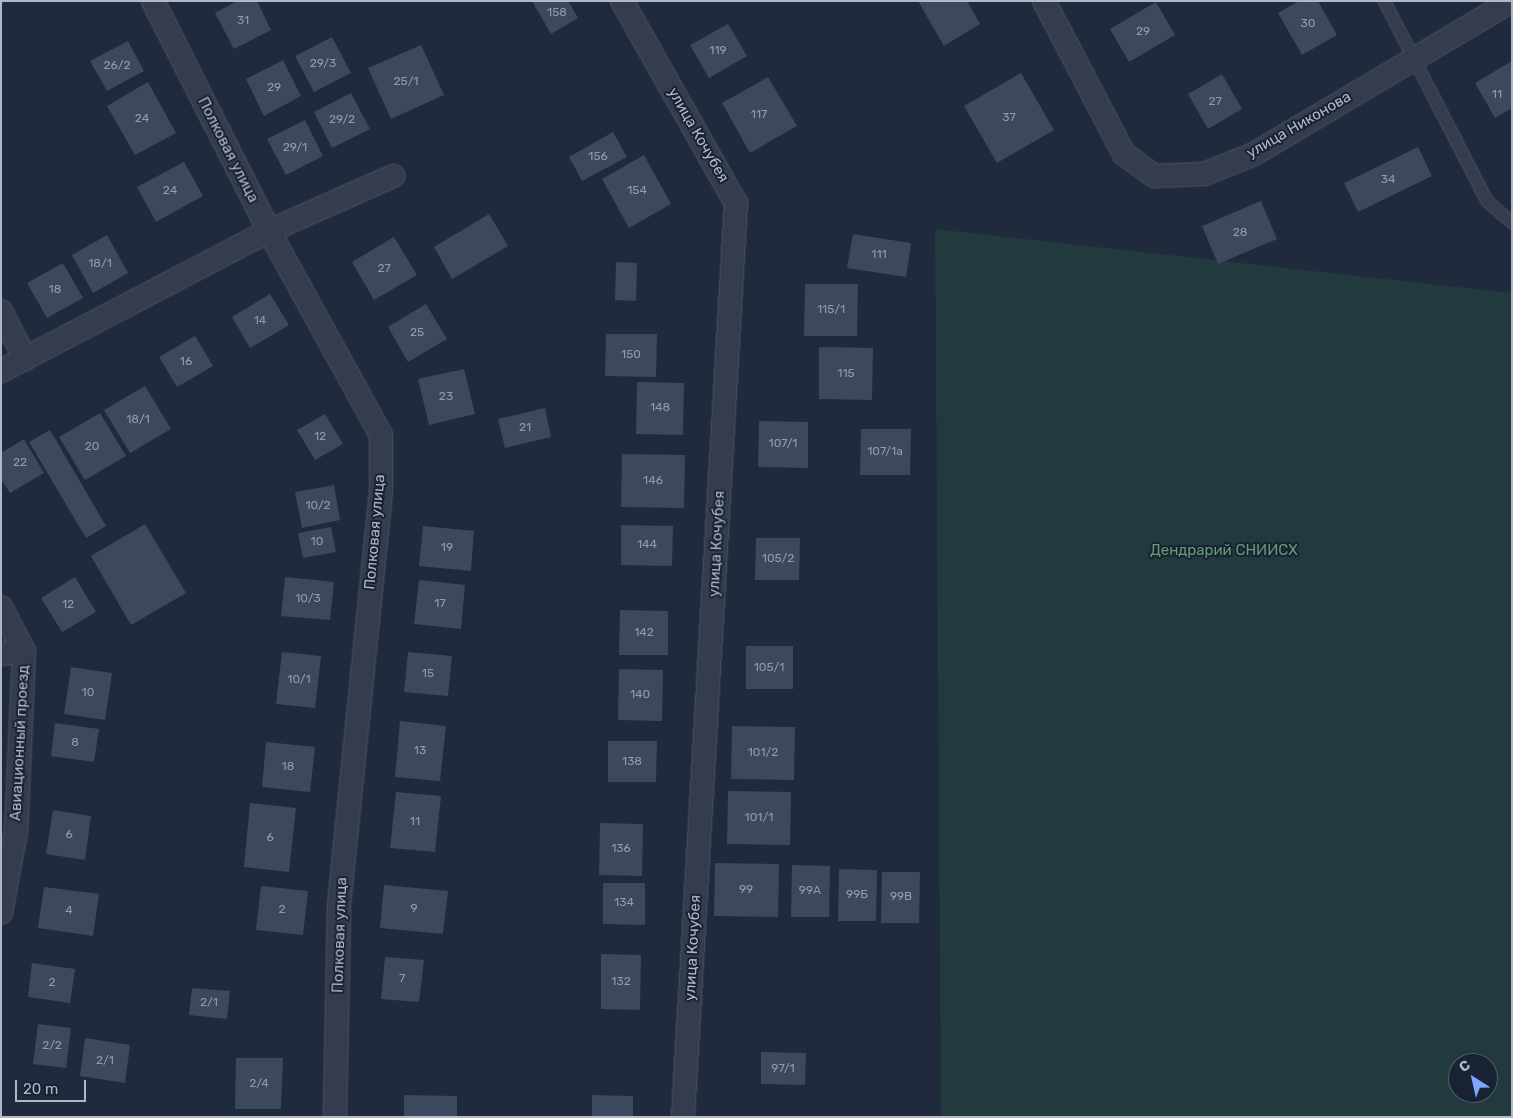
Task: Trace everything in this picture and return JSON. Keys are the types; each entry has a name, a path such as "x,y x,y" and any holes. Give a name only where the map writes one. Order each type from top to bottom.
{"street":[{"name":"Полковая улица","path":"153,1 269,231 381,435 380,491 339,906 335,1117"},
{"name":"улица Кочубея","path":"622,1 736,203 683,1117"},
{"name":"улица Никонова","path":"1044,1 1124,154 1154,176 1204,174 1254,154 1412,58 1512,1"},
{"path":"1,371 269,231 393,176"},
{"path":"1,311 25,358"},
{"name":"Авиационный проезд","path":"1,607 24,651 16,831 1,913"},
{"path":"1,654 24,651"}],"lane":[{"path":"1384,1 1487,201 1512,223"}],"green space":[{"name":"Дендрарий СНИИСХ","path":"935,229 1512,293 1512,1117 941,1117"}],"building":[{"path":"237,1 257,1 271,30 234,49 215,13"},
{"path":"532,1 568,1 578,18 551,34"},
{"path":"918,1 967,1 980,24 944,46"},
{"path":"1299,1 1318,1 1337,35 1302,55 1278,13"},
{"path":"1156,2 1175,35 1129,62 1110,29"},
{"path":"728,24 747,56 709,78 690,45"},
{"path":"332,37 351,73 314,92 295,56"},
{"path":"128,41 144,71 107,91 90,61"},
{"path":"421,45 444,95 391,119 368,68"},
{"path":"283,60 301,96 264,116 246,79"},
{"path":"1512,61 1512,108 1495,118 1475,83"},
{"path":"1021,73 1054,130 997,163 964,106"},
{"path":"1222,74 1242,109 1208,129 1188,94"},
{"path":"768,77 797,126 750,153 722,103"},
{"path":"148,82 176,133 135,155 107,106"},
{"path":"351,93 370,129 332,148 314,112"},
{"path":"305,120 323,156 286,175 267,139"},
{"path":"613,132 627,157 582,181 569,157"},
{"path":"1418,147 1432,176 1358,212 1344,183"},
{"path":"644,155 671,204 629,228 602,179"},
{"path":"184,162 203,196 156,222 137,187"},
{"path":"1261,201 1277,239 1218,264 1202,226"},
{"path":"489,214 508,246 452,279 434,247"},
{"path":"853,234 911,243 906,277 847,268"},
{"path":"107,235 128,273 93,293 72,255"},
{"path":"394,237 417,275 374,300 352,262"},
{"path":"616,262 637,263 636,301 615,300"},
{"path":"63,263 83,298 47,318 27,283"},
{"path":"805,284 858,284 857,336 804,336"},
{"path":"270,294 289,325 250,348 232,317"},
{"path":"426,304 447,339 408,362 388,327"},
{"path":"606,334 657,334 656,377 605,376"},
{"path":"195,336 213,366 177,387 159,357"},
{"path":"819,347 873,348 872,400 819,399"},
{"path":"464,369 475,414 429,425 418,379"},
{"path":"637,382 684,383 683,435 636,434"},
{"path":"145,386 171,429 130,453 104,410"},
{"path":"545,408 551,437 505,448 498,419"},
{"path":"100,413 126,456 85,480 59,437"},
{"path":"325,414 343,444 315,460 297,430"},
{"path":"759,421 808,422 808,468 758,467"},
{"path":"861,429 911,429 910,475 860,475"},
{"path":"50,430 106,526 86,538 29,442"},
{"path":"24,439 44,473 10,493 1,479 1,453"},
{"path":"622,454 685,455 684,508 621,507"},
{"path":"334,485 340,520 302,528 295,492"},
{"path":"145,524 186,593 131,625 91,556"},
{"path":"621,525 673,526 672,566 621,565"},
{"path":"423,526 474,531 471,571 419,566"},
{"path":"331,527 336,552 303,558 298,533"},
{"path":"756,538 800,538 799,580 755,580"},
{"path":"75,577 96,612 62,632 41,598"},
{"path":"285,577 334,582 330,620 281,616"},
{"path":"419,580 465,585 461,629 414,624"},
{"path":"620,610 668,611 668,655 619,655"},
{"path":"746,646 793,646 793,689 746,689"},
{"path":"282,652 321,656 315,708 276,704"},
{"path":"408,652 452,656 448,696 404,692"},
{"path":"71,667 112,673 105,720 64,714"},
{"path":"619,669 663,670 662,721 618,720"},
{"path":"400,721 446,726 440,781 395,777"},
{"path":"55,723 99,729 94,762 51,756"},
{"path":"732,726 795,727 794,780 731,779"},
{"path":"608,741 657,741 656,782 608,782"},
{"path":"266,742 315,747 310,792 262,787"},
{"path":"728,791 791,792 790,845 727,844"},
{"path":"396,792 441,796 435,852 390,848"},
{"path":"250,803 296,808 289,872 244,867"},
{"path":"53,810 91,816 85,860 46,854"},
{"path":"600,823 643,824 642,876 599,875"},
{"path":"715,863 779,864 778,917 714,916"},
{"path":"792,865 830,866 829,917 791,917"},
{"path":"839,869 877,870 876,921 838,921"},
{"path":"882,872 920,872 919,923 881,923"},
{"path":"603,883 645,883 645,925 603,924"},
{"path":"384,885 448,891 443,934 380,928"},
{"path":"261,886 308,891 303,935 256,930"},
{"path":"44,887 99,894 93,936 38,928"},
{"path":"601,954 641,955 640,1010 601,1009"},
{"path":"385,957 424,960 419,1002 381,999"},
{"path":"32,963 75,969 70,1003 28,997"},
{"path":"192,988 230,991 227,1019 189,1015"},
{"path":"38,1024 71,1028 66,1068 33,1064"},
{"path":"85,1038 130,1045 125,1083 80,1076"},
{"path":"761,1052 806,1053 805,1085 761,1084"},
{"path":"236,1058 283,1058 281,1109 235,1109"},
{"path":"404,1095 457,1096 457,1117 404,1117"},
{"path":"592,1095 633,1096 633,1117 592,1117"}]}
